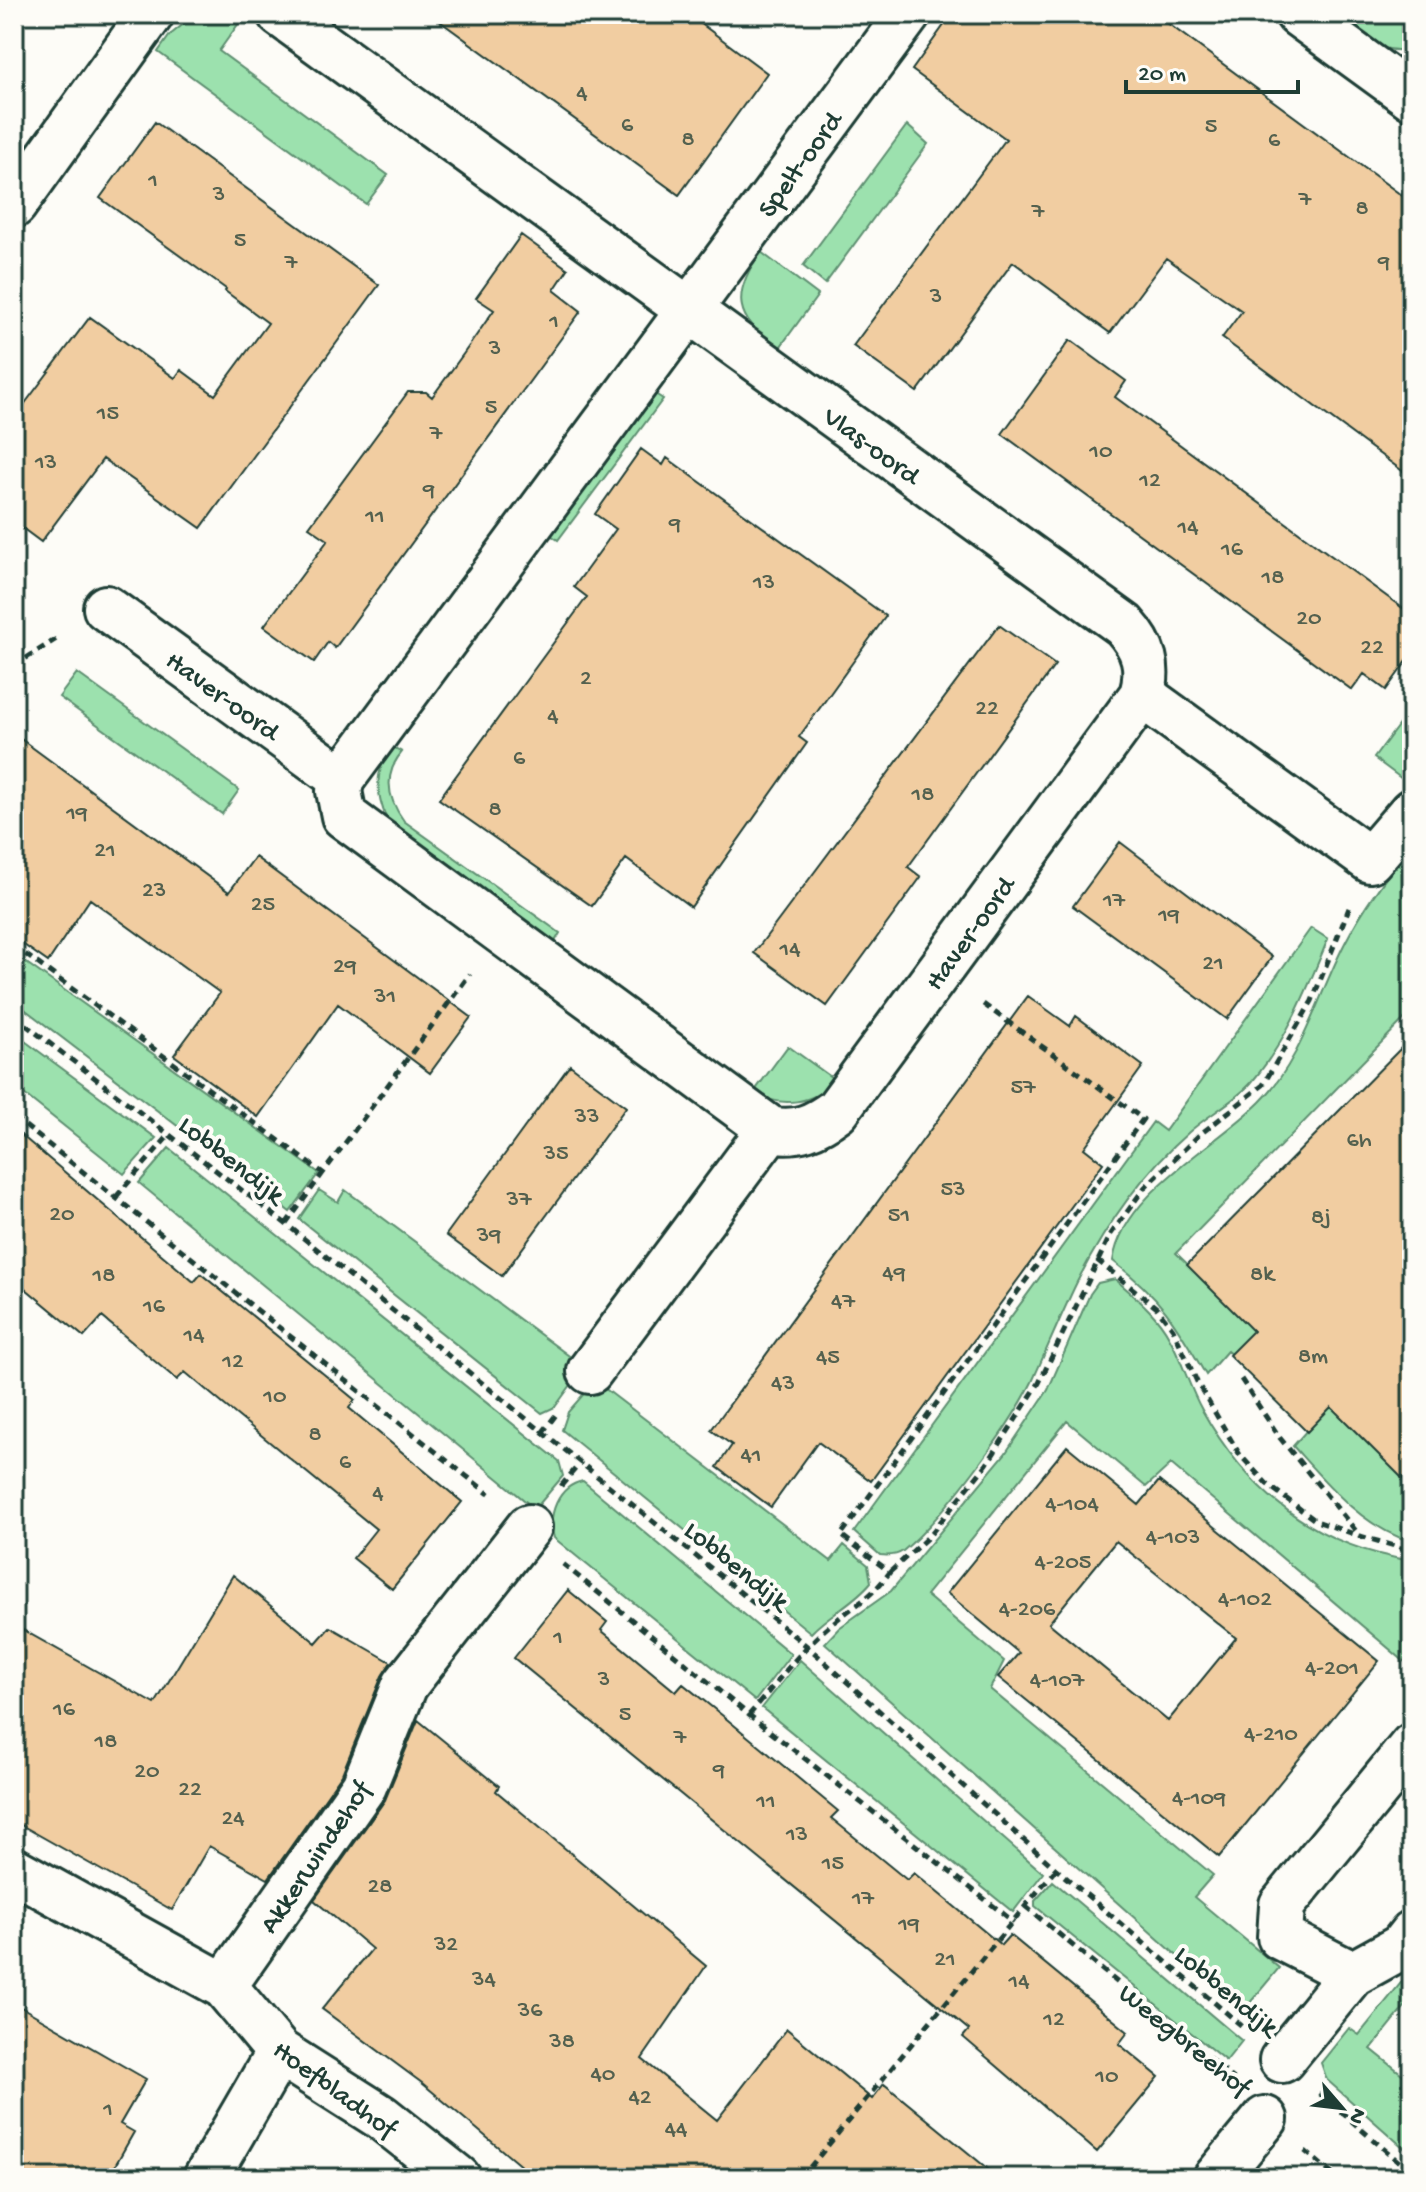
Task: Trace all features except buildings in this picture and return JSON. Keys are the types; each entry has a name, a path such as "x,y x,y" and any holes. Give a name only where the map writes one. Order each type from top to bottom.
{"street":[{"path":"14,205 151,14"},
{"name":"Vlas-oord","path":"280,14 1124,625 1137,640 1144,657 1147,675 1142,695"},
{"name":"Spelt-oord","path":"689,311 908,14"},
{"path":"1298,14 1412,97"},
{"path":"590,1371 770,1129 353,825 344,816 341,804 342,779 689,311"},
{"name":"Haver-oord","path":"106,608 342,779"},
{"path":"1142,695 1370,860 1412,811"},
{"name":"Haver-oord","path":"770,1129 786,1133 804,1129 837,1110 1142,695"},
{"name":"Akkerwindehof","path":"224,1986 364,1786 405,1685 529,1527"},
{"path":"1352,1974 1280,1937 1282,1905 1412,1746"},
{"name":"Hoefbladhof","path":"14,1870 224,1986 279,2052 381,2117 458,2178"},
{"path":"1282,2060 1352,1974 1401,1947 1412,1933"},
{"path":"206,2178 279,2052"},
{"name":"Weegbreehof","path":"1216,2178 1282,2130"}],"path":[{"path":"749,1715 833,1622 870,1598 890,1572 929,1536 987,1464 1039,1383 1097,1260 1145,1187 1198,1136 1263,1085 1312,1001 1370,860"},
{"path":"286,1224 500,933"},
{"path":"14,946 323,1173"},
{"path":"890,1572 841,1535 1143,1119 938,972"},
{"name":"Lobbendijk","path":"14,1016 286,1224 808,1647 1056,1869 1412,2173"},
{"path":"115,1197 170,1134"},
{"path":"1097,1260 1157,1308 1173,1329 1198,1384 1249,1465 1267,1484 1316,1521 1412,1551"},
{"path":"1241,1379 1280,1438 1360,1536"},
{"path":"801,2178 1056,1869"},
{"name":"Weegbreehof","path":"1025,1906 1239,2083"},
{"path":"1282,2130 1337,2178"}],"green space":[{"path":"196,14 244,16 219,51 388,175 366,204 158,52 170,35"},
{"path":"1363,14 1412,14 1412,49 1388,49 1351,32"},
{"path":"907,125 928,144 825,284 803,266"},
{"path":"761,252 818,295 778,350 753,328 742,306 741,294 745,281"},
{"path":"652,392 663,399 558,540 548,533"},
{"path":"77,673 239,790 222,814 59,697"},
{"path":"1412,707 1412,768 1402,779 1374,758"},
{"path":"393,747 402,752 392,769 391,795 404,821 560,933 553,945 387,820 380,801 378,782 382,765"},
{"path":"1412,845 1412,1011 1176,1253 1257,1331 1233,1356 1227,1351 1206,1375 1166,1312 1144,1287 1113,1261 1120,1236 1152,1193 1241,1119 1275,1085 1299,1046 1353,928 1376,891"},
{"path":"1311,928 1328,939 1295,1014 1264,1067 1244,1090 1172,1148 1140,1183 1088,1261 1032,1382 991,1447 919,1536 900,1553 880,1555 854,1532 1153,1122 1165,1131"},
{"path":"14,954 319,1173 290,1212 14,1001"},
{"path":"14,1033 156,1138 124,1174 14,1086"},
{"path":"788,1046 835,1080 818,1094 797,1101 775,1101 754,1092"},
{"path":"169,1148 559,1461 563,1476 535,1509 139,1183"},
{"path":"319,1190 338,1202 345,1190 584,1367 555,1407 542,1413 299,1219"},
{"path":"1115,1279 1164,1328 1202,1410 1241,1467 1264,1491 1316,1529 1345,1543 1412,1561 1412,1668 1171,1464 1146,1487 1067,1421 926,1595 1004,1661 990,1689 1213,1875 1194,1897 1279,1968 1244,2010 1192,1969 825,1643 839,1628 891,1591 1005,1454 1048,1390 1090,1294 1098,1283"},
{"path":"595,1381 831,1561 844,1545 868,1565 871,1582 811,1633 562,1430 568,1412"},
{"path":"1330,1404 1412,1483 1412,1542 1377,1526 1346,1503 1293,1446"},
{"path":"583,1481 791,1654 755,1701 554,1538 552,1520 556,1503 567,1489"},
{"path":"800,1660 1043,1873 1013,1912 762,1708"},
{"path":"1053,1881 1242,2041 1226,2061 1035,1906 1035,1901"},
{"path":"1412,1969 1412,1998 1371,2049 1412,2082 1412,2155 1327,2080 1321,2063 1349,2028 1359,2035"}]}
